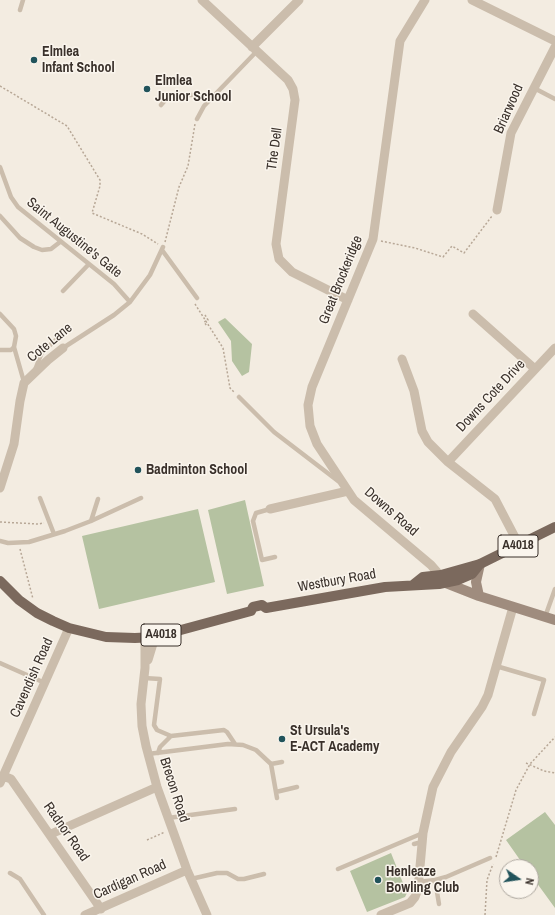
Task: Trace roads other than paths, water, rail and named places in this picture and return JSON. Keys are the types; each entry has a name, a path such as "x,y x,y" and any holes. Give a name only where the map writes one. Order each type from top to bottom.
{"main road":[{"name":"A4018","path":"480,564 555,527"},
{"name":"Westbury Road","path":"0,581 19,600 37,613 69,628 106,636 150,637 250,611 254,614 263,612 266,608 378,588 413,585 472,574 480,564"},
{"path":"479,596 476,582 480,564"},
{"name":"Westbury Road","path":"444,579 479,596 555,620"}],"street":[{"name":"The Dell","path":"202,0 288,80 293,89 295,100 276,244 279,259 292,272 348,300"},
{"path":"255,49 299,0"},
{"name":"Great Brockeridge","path":"346,488 317,444 310,426 308,405 312,387 373,239 400,41 424,0"},
{"path":"472,0 555,41"},
{"name":"Briarwood","path":"497,210 511,133 555,47"},
{"path":"473,314 535,369"},
{"name":"Cote Lane","path":"1,485 14,444 24,383 63,348"},
{"name":"Downs Cote Drive","path":"448,462 555,348"},
{"path":"402,359 414,391 422,432 437,453 494,498 519,545"},
{"name":"Downs Road","path":"270,509 346,488 354,500 431,565 444,579"},
{"path":"381,915 410,903 415,896 418,882 420,840 433,787 451,752 482,707 488,694 513,607"},
{"name":"Cavendish Road","path":"2,779 69,628"},
{"name":"Brecon Road","path":"150,637 141,704 142,726 157,787 189,874 207,915"},
{"name":"Radnor Road","path":"2,779 11,779 51,834 101,908"},
{"path":"51,834 157,787"},
{"name":"Cardigan Road","path":"85,915 189,874"}],"lane":[{"path":"20,10 23,0"},
{"path":"197,119 204,106 255,49"},
{"path":"534,88 555,99"},
{"path":"161,105 167,98 174,95 213,96"},
{"name":"Saint Augustine's Gate","path":"0,167 11,197 18,207 114,284 130,302"},
{"path":"0,216 20,238 34,247 42,250 51,249 60,242"},
{"name":"Cote Lane","path":"63,348 114,315 130,302 150,275 163,249 196,300"},
{"path":"63,291 89,264"},
{"path":"0,314 14,329 16,336 14,347 24,383"},
{"path":"34,374 42,352 65,332"},
{"path":"0,350 10,350 14,347"},
{"path":"239,397 274,432 346,488"},
{"path":"40,498 54,534"},
{"path":"0,541 29,543 91,522 140,498"},
{"path":"91,522 98,499"},
{"path":"270,509 256,513 253,521 262,560 275,557"},
{"path":"545,617 555,589"},
{"path":"0,663 45,683"},
{"path":"496,666 544,680 534,714"},
{"path":"144,673 160,679 154,725 157,730 171,736 224,730 235,744"},
{"path":"158,753 160,747 171,736"},
{"path":"148,754 235,744 256,750 271,764 277,798"},
{"path":"271,764 282,762"},
{"path":"276,792 297,787"},
{"path":"168,818 235,809"},
{"path":"338,869 420,840"},
{"path":"418,882 435,880 490,858"},
{"path":"10,873 20,879 44,915"},
{"path":"189,874 227,873 238,879 244,879 264,874"},
{"path":"435,880 439,904"}],"place":[{"name":"Elmlea Infant School","path":"34,60"},
{"name":"Elmlea Junior School","path":"147,89"},
{"name":"Badminton School","path":"138,470"},
{"name":"St Ursula's E-ACT Academy","path":"282,739"},
{"name":"Henleaze Bowling Club","path":"378,880"}]}
